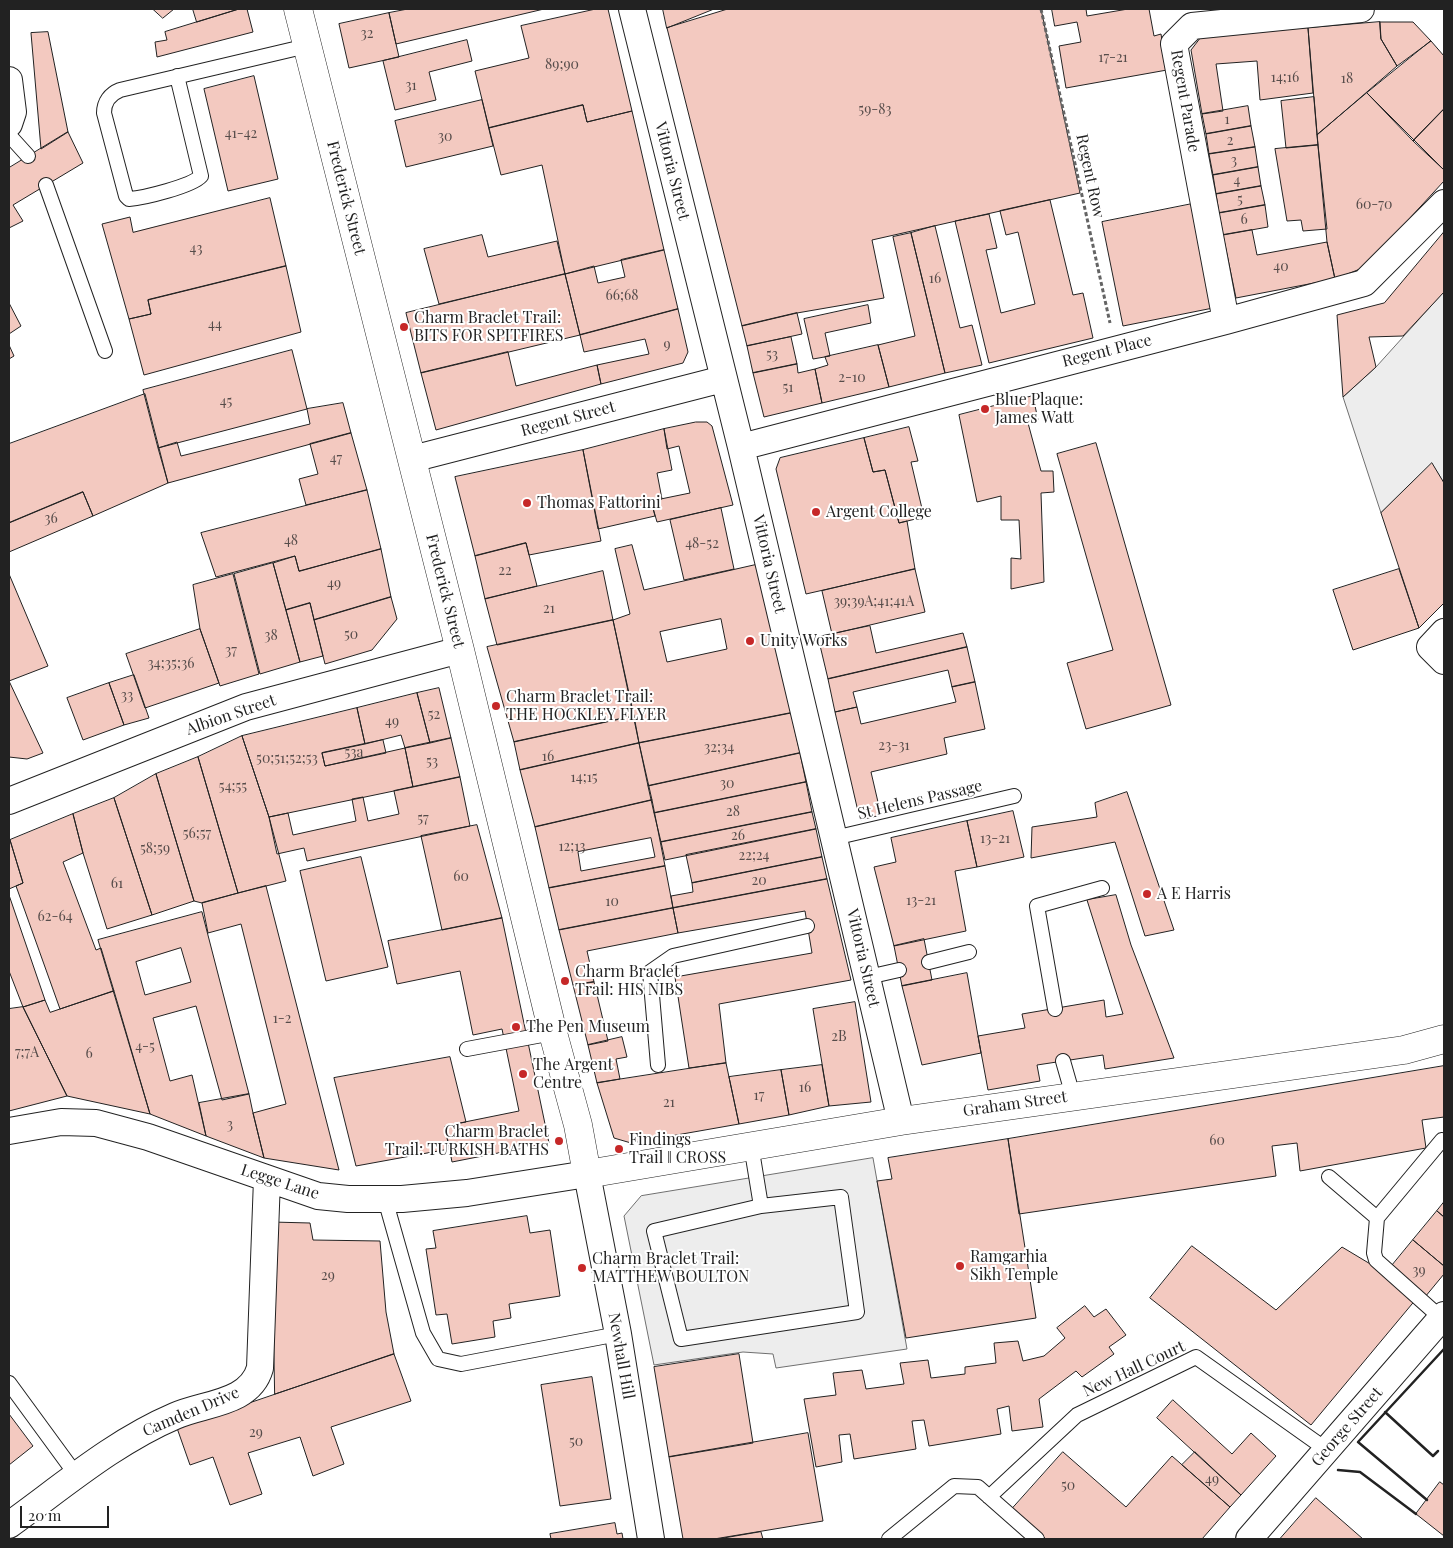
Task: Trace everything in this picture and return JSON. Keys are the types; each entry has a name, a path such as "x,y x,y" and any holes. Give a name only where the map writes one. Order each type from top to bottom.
{"street":[{"name":"Frederick Street","path":"298,9 460,650 553,1033 578,1125 587,1174"},
{"name":"Vittoria Street","path":"632,9 741,447 834,838 845,917 868,977 901,1121"},
{"name":"Regent Parade","path":"1226,321 1174,44 1192,26 1362,9"},
{"path":"9,80 13,112 9,124"},
{"name":"Regent Place","path":"741,447 1226,321 1364,283 1444,203"},
{"name":"Regent Street","path":"412,459 723,379"},
{"name":"Albion Street","path":"9,801 246,707 460,650"},
{"name":"Graham Street","path":"587,1174 901,1121 1404,1050 1444,1039"},
{"name":"Legge Lane","path":"9,1132 62,1122 96,1123 148,1137 318,1196 348,1199 385,1199 467,1193 587,1174"},
{"name":"Newhall Hill","path":"587,1174 618,1334 651,1539"},
{"name":"Camden Drive","path":"9,1525 130,1439 176,1416 237,1396 256,1381 260,1368 266,1179"},
{"name":"George Street","path":"1249,1539 1443,1316"}],"lane":[{"path":"178,76 201,176 198,180 129,199 126,196 105,119 105,104 112,95 120,90 178,76 307,46"},
{"path":"9,135 28,156"},
{"path":"46,185 105,351"},
{"name":"St Helens Passage","path":"834,838 1014,796"},
{"path":"1055,1009 1037,906 1102,888"},
{"path":"658,1065 650,972 673,956 808,926"},
{"path":"929,962 968,952"},
{"path":"868,977 899,970"},
{"path":"467,1049 553,1033"},
{"path":"1063,1061 1073,1096"},
{"path":"1442,1140 1377,1218 1374,1253 1376,1260 1443,1316"},
{"path":"751,1145 761,1206"},
{"path":"1329,1177 1377,1218"},
{"path":"841,1197 857,1312 681,1339 654,1231 761,1206 841,1197"},
{"path":"385,1199 424,1333 438,1360 461,1364 618,1334"},
{"name":"New Hall Court","path":"989,1497 1077,1415 1196,1357 1327,1450"},
{"path":"9,1383 77,1476"},
{"path":"889,1539 954,1486 978,1487 1037,1539"}],"path":[{"name":"Regent Row","path":"1041,9 1116,349"}],"shaded area":[{"path":"1444,292 1444,483 1432,464 1381,513 1343,397 1376,367"},
{"path":"873,1158 907,1349 776,1368 773,1354 743,1352 654,1365 624,1216 641,1196"}],"building":[{"path":"153,9 174,9 163,18"},
{"path":"193,9 239,9 197,22"},
{"path":"239,9 247,9 253,32 157,57 155,42 167,40 165,32"},
{"path":"408,9 544,9 396,44 389,13"},
{"path":"596,9 608,9 632,111 587,122 583,105 489,128 475,71 529,58 521,26"},
{"path":"663,9 714,9 667,28"},
{"path":"728,9 1041,9 1080,193 872,240 884,298 797,313 742,326 667,28"},
{"path":"1052,9 1086,9 1087,16 1128,9 1149,9 1154,36 1161,34 1167,70 1066,88 1059,46 1081,42 1077,22 1055,26"},
{"path":"389,13 399,57 349,68 339,24"},
{"path":"1380,22 1381,39 1397,66 1317,135 1308,28"},
{"path":"1380,22 1413,22 1431,41 1397,66 1381,39"},
{"path":"1308,28 1313,93 1260,100 1257,61 1216,64 1223,111 1202,114 1191,50 1204,33"},
{"path":"48,32 68,132 41,149 31,33"},
{"path":"467,40 472,61 429,72 436,100 395,110 383,61"},
{"path":"1431,41 1444,56 1444,109 1413,141 1367,93"},
{"path":"254,76 278,179 228,191 204,89"},
{"path":"1367,93 1444,170 1444,181 1365,267 1335,279 1327,242 1317,135"},
{"path":"1314,97 1318,145 1286,148 1281,101"},
{"path":"482,100 493,146 406,167 395,121"},
{"path":"583,105 587,122 632,111 664,250 565,274 542,165 501,175 489,128"},
{"path":"1248,106 1251,126 1206,134 1202,114"},
{"path":"1444,109 1444,170 1413,141"},
{"path":"1251,126 1255,147 1209,154 1206,134"},
{"path":"68,132 83,163 13,205 23,221 9,228 9,168"},
{"path":"1318,145 1327,229 1303,231 1301,220 1287,221 1275,149"},
{"path":"1255,147 1258,167 1213,175 1209,154"},
{"path":"1258,167 1261,186 1216,194 1213,175"},
{"path":"1261,186 1265,205 1219,213 1216,194"},
{"path":"270,198 286,266 148,300 151,314 129,319 102,224 130,217 133,232"},
{"path":"1050,200 1073,295 1083,293 1093,338 989,363 955,221 989,214 997,248 986,250 1001,313 1035,304 1018,232 1006,235 1000,211"},
{"path":"1192,204 1213,308 1123,326 1102,222"},
{"path":"1265,205 1268,227 1223,235 1219,213"},
{"path":"935,226 960,328 972,325 982,365 945,373 911,233"},
{"path":"1252,230 1257,255 1327,242 1335,279 1236,298 1223,235"},
{"path":"1444,232 1444,292 1403,336 1369,337 1376,367 1343,397 1337,315 1384,303"},
{"path":"911,233 945,373 889,387 878,345 915,336 893,237"},
{"path":"482,235 488,257 557,241 565,274 439,304 424,249"},
{"path":"664,250 678,309 580,335 565,274 594,266 598,283 625,277 621,260"},
{"path":"286,266 301,332 144,375 129,319 151,314 148,300"},
{"path":"565,274 580,335 421,373 406,313"},
{"path":"9,303 21,326 9,334"},
{"path":"868,305 871,323 825,333 830,356 813,359 804,319"},
{"path":"678,309 688,352 683,363 601,384 597,365 649,354 645,339 584,352 580,335"},
{"path":"797,313 802,334 747,346 742,326"},
{"path":"791,337 797,364 753,373 747,346"},
{"path":"9,345 14,356 9,359"},
{"path":"878,345 889,387 822,403 815,369 828,365 825,357"},
{"path":"292,350 307,409 158,448 143,390"},
{"path":"508,352 516,386 597,365 601,384 436,430 421,373"},
{"path":"797,364 798,373 815,369 822,403 764,417 753,373"},
{"path":"145,394 168,483 93,516 83,492 9,523 9,444"},
{"path":"1033,396 1038,420 1028,423 1041,471 1053,471 1054,492 1041,493 1044,582 1011,589 1011,558 1021,559 1019,520 1001,520 1001,496 977,502 959,415"},
{"path":"343,403 351,433 168,483 158,448 177,442 181,456 310,424 307,409"},
{"path":"696,422 707,422 712,426 733,505 657,522 651,501 690,493 679,446 667,449 664,429"},
{"path":"909,427 918,461 911,462 924,517 899,523 885,470 873,472 864,438"},
{"path":"664,429 672,470 657,473 662,499 651,501 655,516 598,529 583,450"},
{"path":"351,433 367,490 306,505 299,479 318,474 310,444"},
{"path":"864,438 873,472 885,470 899,523 907,521 915,569 806,594 776,469 780,458"},
{"path":"1096,443 1171,705 1086,729 1067,663 1113,650 1057,454"},
{"name":"Thomas Fattorini","path":"583,450 601,541 529,555 526,543 475,556 455,477"},
{"path":"1432,463 1444,483 1444,603 1419,628 1381,513"},
{"path":"367,490 381,549 299,571 295,556 216,577 201,533"},
{"path":"83,492 93,516 9,552 9,523"},
{"path":"721,508 734,569 684,580 670,520"},
{"path":"526,543 537,586 485,599 475,556"},
{"name":"Unity Works","path":"632,545 644,590 758,564 791,713 639,743 613,620 630,614 615,549","holes":["721,619 727,649 667,662 660,632"]},
{"path":"381,549 391,597 314,620 310,603 286,610 273,563 295,556 299,571"},
{"path":"273,563 300,662 260,674 234,574"},
{"path":"915,569 925,612 832,634 822,591"},
{"path":"1399,569 1419,628 1353,650 1333,590"},
{"path":"603,571 613,620 497,645 485,599"},
{"path":"9,574 48,666 9,681"},
{"path":"233,574 259,674 220,686 200,629 193,585"},
{"path":"391,597 397,619 372,650 325,664 314,620"},
{"path":"310,603 323,656 300,662 286,610"},
{"path":"613,620 634,716 514,742 487,647"},
{"path":"870,626 876,653 963,633 967,647 828,679 818,637"},
{"path":"200,629 219,683 145,708 126,654"},
{"path":"967,647 975,682 952,687 948,670 853,692 857,707 835,712 828,679"},
{"path":"134,675 149,718 124,725 109,683"},
{"path":"9,681 43,753 27,759 9,757"},
{"path":"975,682 985,729 944,738 947,754 871,772 881,815 860,820 835,712 857,707 861,724 956,702 952,687"},
{"path":"109,683 124,725 83,740 67,698"},
{"path":"439,688 451,738 430,743 417,693"},
{"path":"417,693 430,743 405,748 401,735 365,744 357,708"},
{"path":"357,708 365,744 322,753 325,766 405,748 413,787 269,817 242,736"},
{"path":"791,713 800,753 648,786 639,743"},
{"path":"634,716 639,743 520,770 514,742"},
{"path":"242,736 269,817 286,881 238,893 198,757"},
{"path":"451,738 460,777 413,787 405,748"},
{"path":"383,740 386,753 325,766 322,753"},
{"path":"639,743 652,800 535,827 520,770"},
{"path":"800,753 806,782 654,813 648,786"},
{"path":"198,757 238,893 202,903 194,901 156,774"},
{"path":"156,774 194,901 152,915 114,798"},
{"path":"460,777 470,826 307,861 304,848 277,854 269,817 288,813 293,835 356,821 352,799 363,797 368,821 399,814 394,791"},
{"path":"806,782 812,812 661,842 654,813"},
{"name":"A E Harris","path":"1127,792 1174,930 1145,936 1115,842 1031,858 1032,827 1097,817 1095,803"},
{"path":"114,798 152,915 107,929 73,814"},
{"path":"652,800 665,866 549,888 535,827","holes":["651,838 655,857 581,871 578,852"]},
{"path":"1013,811 1024,857 977,867 967,821"},
{"path":"812,812 816,829 665,860 661,842"},
{"path":"73,814 83,853 63,862 96,950 101,948 114,991 60,1009 16,886 23,883 10,840"},
{"path":"967,821 977,867 955,871 966,931 894,946 874,867 896,862 891,838"},
{"path":"477,825 502,918 442,930 421,836"},
{"path":"816,829 822,857 692,883 686,855"},
{"path":"9,841 23,883 9,889"},
{"path":"361,857 388,967 326,981 300,871"},
{"path":"822,857 827,879 673,908 671,896 693,892 692,883"},
{"path":"665,866 673,908 559,930 549,888"},
{"path":"827,879 851,980 719,1004 726,1063 689,1068 675,977 812,953 805,911 678,933 673,908"},
{"path":"266,886 339,1170 264,1158 253,1113 286,1104 241,924 208,933 202,903"},
{"path":"9,895 45,1000 23,1007 9,971"},
{"path":"1116,895 1131,945 1174,1058 1105,1069 1103,1055 1037,1065 1040,1081 988,1090 978,1036 1025,1028 1022,1014 1104,1000 1106,1017 1123,1014 1087,900"},
{"path":"673,908 678,933 587,951 594,982 573,985 559,930"},
{"path":"202,912 249,1094 222,1100 196,1006 153,1018 170,1081 192,1075 206,1136 150,1114 98,940","holes":["181,948 191,982 145,995 136,962"]},
{"name":"The Argent Centre","path":"502,918 549,1143 452,1162 445,1126 519,1111 502,1029 473,1035 460,971 397,984 388,941"},
{"path":"924,939 932,980 902,986 894,946"},
{"path":"967,973 981,1053 922,1065 902,986"},
{"path":"594,982 608,1041 588,1045 573,985"},
{"path":"114,991 150,1114 67,1096 23,1007 45,1000 50,1012"},
{"path":"855,1002 871,1102 829,1106 813,1009"},
{"path":"23,1007 67,1096 9,1111 9,1009"},
{"path":"622,1037 627,1057 616,1059 620,1079 597,1083 588,1045"},
{"path":"450,1057 466,1122 445,1126 449,1149 356,1166 334,1078"},
{"path":"726,1063 739,1124 631,1143 614,1138 597,1083"},
{"path":"822,1065 829,1106 789,1115 781,1070"},
{"path":"1444,1066 1444,1117 1422,1120 1426,1148 1300,1171 1297,1143 1272,1146 1276,1176 1019,1214 1008,1139"},
{"path":"781,1070 789,1115 739,1124 729,1077"},
{"path":"249,1094 264,1158 206,1136 199,1103"},
{"name":"Ramgarhia Sikh Temple","path":"1008,1139 1036,1318 906,1338 877,1181 892,1179 888,1158"},
{"path":"1444,1202 1444,1217 1437,1211"},
{"path":"1437,1211 1444,1217 1444,1266 1413,1240"},
{"path":"527,1216 530,1233 550,1230 560,1296 509,1304 511,1318 493,1321 495,1337 452,1344 447,1314 436,1315 426,1249 436,1248 433,1231"},
{"path":"272,1222 310,1223 313,1240 380,1241 386,1312 394,1354 275,1394"},
{"path":"1413,1240 1444,1266 1444,1274 1425,1297 1390,1268"},
{"path":"1192,1246 1276,1310 1342,1247 1387,1274 1417,1298 1311,1425 1150,1298"},
{"path":"1085,1306 1094,1317 1106,1309 1126,1335 1109,1347 1114,1354 1082,1377 1076,1371 1039,1399 1043,1427 1012,1431 1009,1406 997,1409 1001,1434 929,1446 924,1420 912,1421 916,1449 854,1459 850,1434 839,1435 842,1462 816,1467 804,1399 836,1395 833,1373 862,1370 866,1389 904,1384 900,1363 928,1360 931,1378 965,1374 965,1367 996,1363 994,1343 1018,1341 1023,1361 1044,1356 1065,1338 1057,1328"},
{"path":"394,1354 411,1401 331,1427 344,1464 313,1476 300,1437 248,1453 262,1494 230,1505 213,1457 190,1465 177,1428"},
{"path":"739,1354 753,1443 669,1457 654,1367"},
{"path":"592,1377 611,1499 560,1506 541,1385"},
{"path":"1173,1400 1232,1454 1251,1433 1276,1456 1241,1495 1157,1418"},
{"path":"9,1414 33,1446 9,1465"},
{"path":"808,1433 823,1521 714,1539 683,1539 669,1457"},
{"path":"1063,1452 1126,1507 1172,1456 1230,1507 1202,1539 1046,1539 1012,1509"},
{"path":"1195,1452 1241,1495 1230,1507 1182,1465"},
{"path":"1440,1482 1444,1485 1444,1536 1416,1514"},
{"path":"1316,1498 1363,1539 1280,1539"},
{"path":"615,1523 617,1534 622,1533 623,1539 551,1539 550,1534"},
{"path":"761,1532 763,1539 718,1539"}],"wall":[{"path":"1427,1500 1358,1442 1444,1349"},
{"path":"1385,1412 1433,1456 1438,1451"},
{"path":"1338,1470 1360,1472 1416,1514"}],"place":[{"name":"Charm Braclet Trail: BITS FOR SPITFIRES","path":"404,327"},
{"name":"Blue Plaque: James Watt","path":"985,409"},
{"name":"Thomas Fattorini","path":"527,503"},
{"name":"Argent College","path":"816,512"},
{"name":"Unity Works","path":"750,641"},
{"name":"Charm Braclet Trail: THE HOCKLEY FLYER","path":"496,706"},
{"name":"A E Harris","path":"1147,894"},
{"name":"Charm Braclet Trail: HIS NIBS","path":"565,981"},
{"name":"The Pen Museum","path":"516,1027"},
{"name":"The Argent Centre","path":"523,1074"},
{"name":"Charm Braclet Trail: TURKISH BATHS","path":"559,1141"},
{"name":"Findings Trail ‖ CROSS","path":"619,1149"},
{"name":"Ramgarhia Sikh Temple","path":"960,1266"},
{"name":"Charm Braclet Trail: MATTHEW BOULTON","path":"582,1268"}]}
